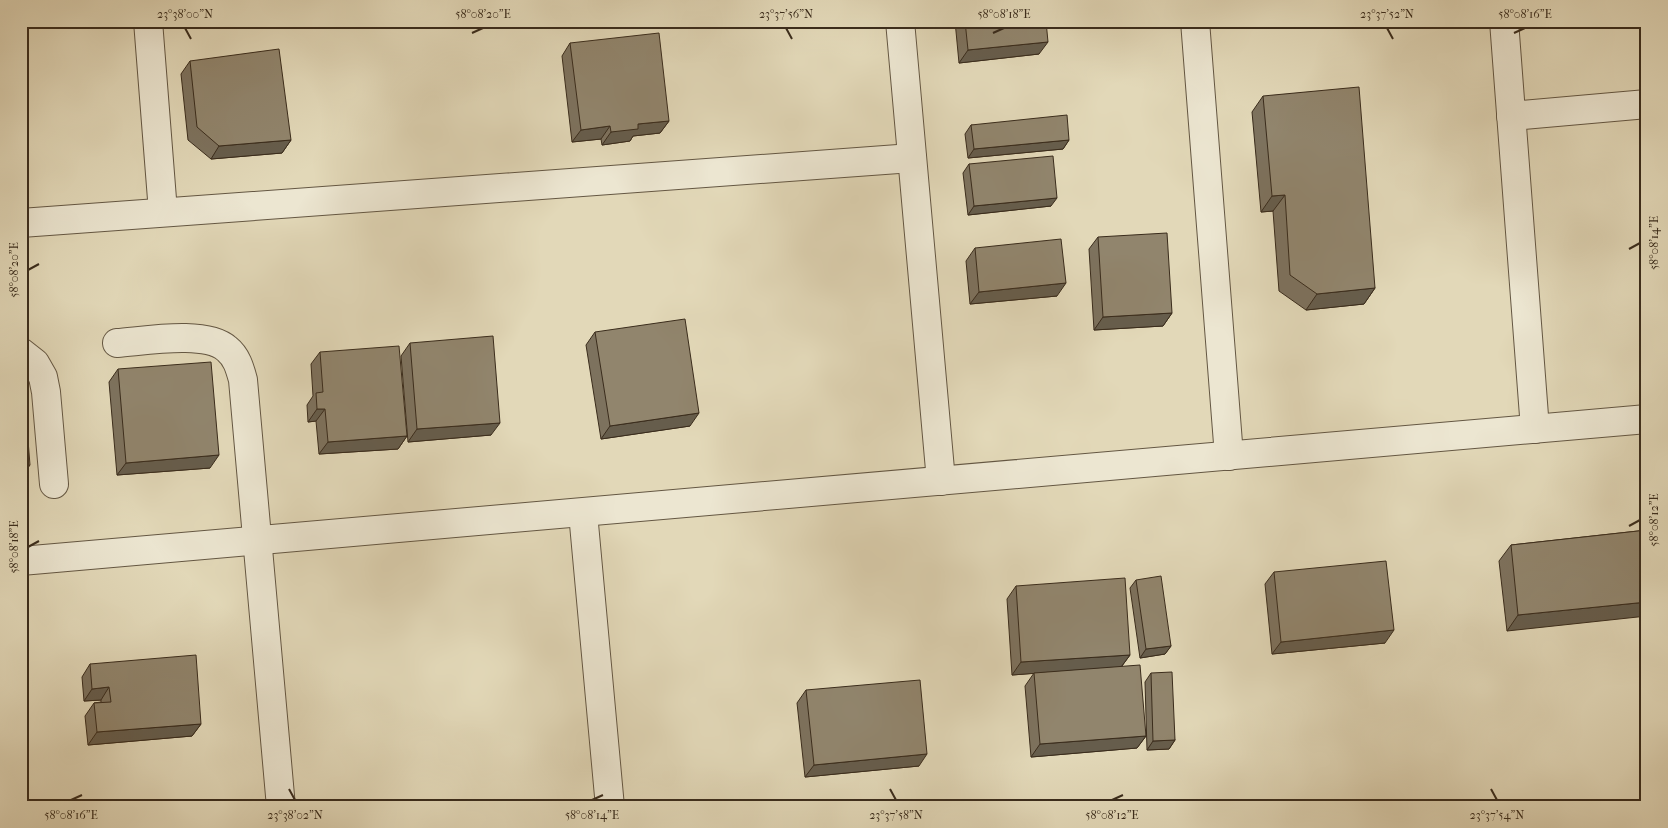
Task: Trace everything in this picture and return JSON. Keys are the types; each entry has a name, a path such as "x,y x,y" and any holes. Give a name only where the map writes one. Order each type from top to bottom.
{"street":[{"path":"148,21 163,212"},
{"path":"900,21 941,481"},
{"path":"1194,21 1228,456"},
{"path":"1504,21 1535,429"},
{"path":"1511,116 1647,104"},
{"path":"21,223 912,158"},
{"path":"117,343 204,339 227,349 238,364 243,380 281,807"},
{"path":"21,352 35,363 43,377 54,484"},
{"path":"21,561 1647,419"},
{"path":"583,513 610,807"}],"building":[{"path":"965,21 1046,21 1048,42 968,50"},
{"path":"659,33 669,121 638,124 638,129 611,132 610,126 581,130 570,43"},
{"path":"279,49 291,140 219,146 197,127 190,61"},
{"path":"1359,87 1375,288 1317,294 1290,275 1285,195 1272,196 1263,96"},
{"path":"1067,115 1069,140 974,149 971,125"},
{"path":"1053,156 1057,198 974,206 969,164"},
{"path":"1167,233 1172,313 1103,317 1098,237"},
{"path":"1061,239 1066,283 979,292 975,248"},
{"path":"685,319 699,413 610,426 595,332"},
{"path":"493,336 500,423 417,429 410,343"},
{"path":"399,346 407,436 328,442 325,409 317,409 316,393 323,392 320,352"},
{"path":"211,362 219,455 126,463 118,369"},
{"path":"21,378 23,378 30,465 21,466"},
{"path":"1647,530 1647,602 1518,615 1511,545"},
{"path":"1386,561 1394,630 1281,642 1274,572"},
{"path":"1161,576 1171,646 1146,649 1136,580"},
{"path":"1125,578 1130,655 1021,662 1016,586"},
{"path":"196,655 201,724 97,732 94,703 111,702 109,687 92,689 90,664"},
{"path":"1140,665 1146,736 1040,744 1034,673"},
{"path":"1172,672 1175,740 1153,741 1151,673"},
{"path":"920,680 927,754 814,765 806,690"}]}
